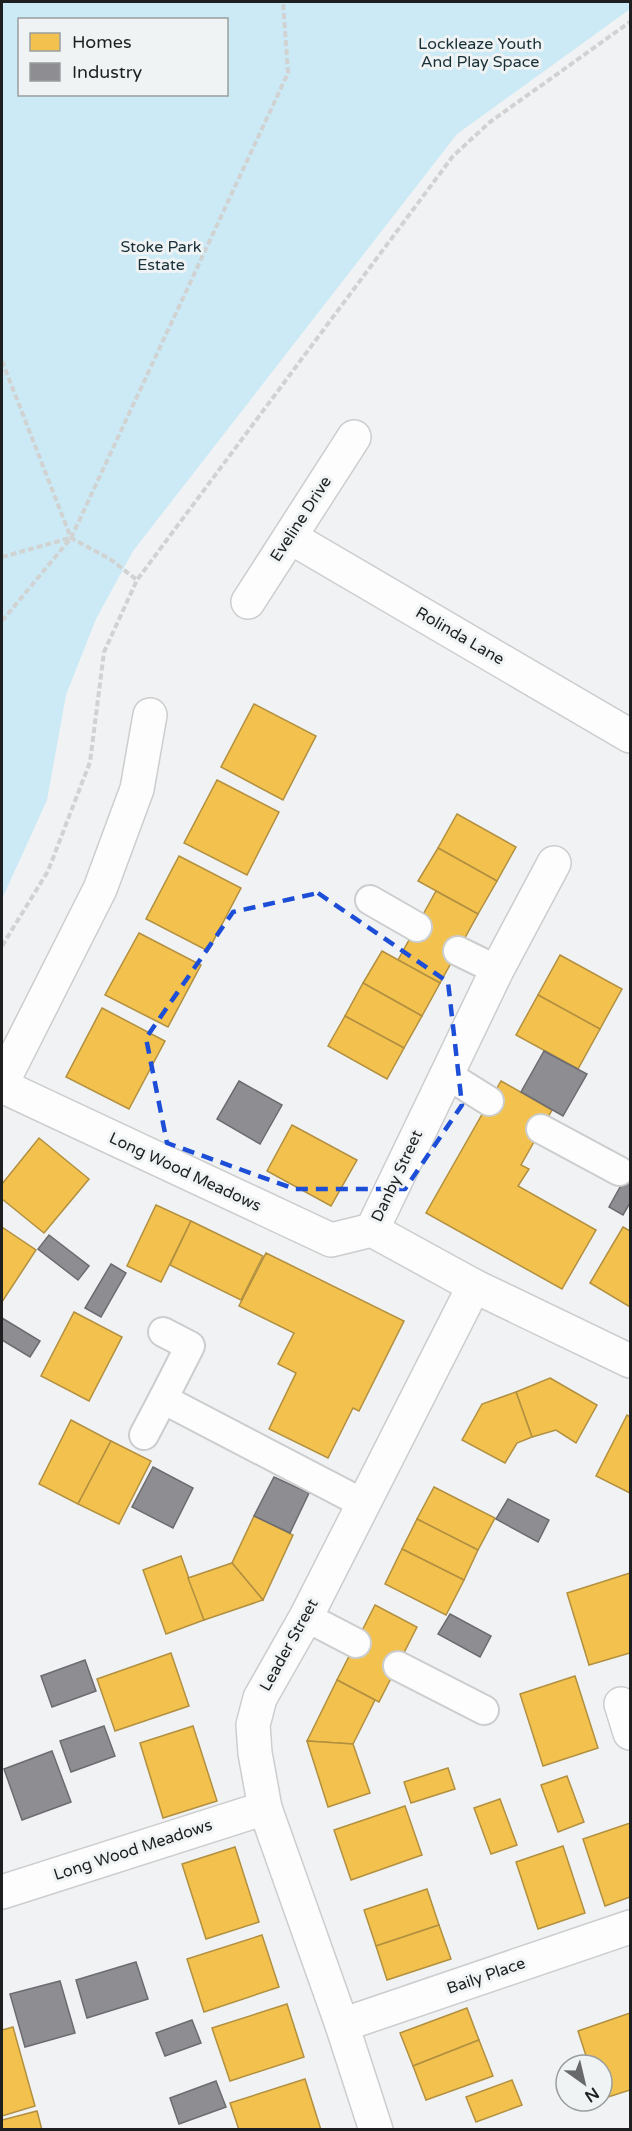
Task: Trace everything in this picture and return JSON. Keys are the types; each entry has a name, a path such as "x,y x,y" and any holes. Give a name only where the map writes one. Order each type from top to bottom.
{"street":[{"name":"Eveline Drive","path":"248,602 354,437"},
{"name":"Rolinda Lane","path":"290,537 630,736"},
{"name":"Long Wood Meadows","path":"150,715 137,789 100,889 2,1084 331,1240 372,1230"},
{"name":"Danby Street","path":"554,862 497,970 372,1230 474,1286 630,1361"},
{"name":"Leader Street","path":"376,2130 342,2025 265,1809 255,1753 253,1725 260,1698 306,1617 474,1286"},
{"name":"Long Wood Meadows","path":"2,1892 265,1809"},
{"name":"Baily Place","path":"342,2025 630,1927"}],"lane":[{"path":"370,900 417,927"},
{"path":"458,951 497,970"},
{"path":"446,1074 489,1101"},
{"path":"541,1129 619,1171"},
{"path":"144,1435 190,1346 163,1332"},
{"path":"163,1398 364,1504"},
{"path":"306,1617 356,1643"},
{"path":"398,1665 484,1710"}],"path":[{"path":"2,621 71,538 288,73 283,2"},
{"path":"2,946 48,871 90,762 104,652 137,580 453,156 490,122 630,22"},
{"path":"2,361 71,538 110,559 137,580"},
{"path":"2,557 71,538"}],"highlighted area":[{"path":"318,893 448,982 462,1105 405,1189 295,1189 167,1143 146,1038 233,912"}],"green space":[{"name":"Stoke Park Estate","path":"2,2 630,2 630,9 457,134 133,551 96,619 66,695 47,800 2,899"}],"building: Homes":[{"path":"254,704 316,736 283,800 221,767"},
{"path":"217,780 279,812 247,875 184,843"},
{"path":"457,814 516,847 497,881 438,848"},
{"path":"438,848 497,881 478,914 418,881"},
{"path":"179,856 241,888 208,951 146,919"},
{"path":"436,891 478,914 440,983 398,960"},
{"path":"139,933 201,965 168,1027 105,995"},
{"path":"382,951 440,983 422,1016 363,983"},
{"path":"560,955 622,989 600,1029 538,995"},
{"path":"363,983 422,1016 404,1048 345,1016"},
{"path":"538,995 600,1029 578,1069 516,1035"},
{"path":"102,1008 165,1041 129,1109 66,1077"},
{"path":"345,1016 404,1048 387,1079 328,1046"},
{"path":"501,1081 552,1110 521,1165 529,1169 518,1186 596,1230 562,1289 426,1213"},
{"path":"292,1125 357,1160 331,1206 267,1171"},
{"path":"39,1138 89,1179 44,1233 2,1199 2,1184"},
{"path":"156,1205 191,1221 161,1282 127,1266"},
{"path":"191,1221 263,1256 241,1300 170,1265"},
{"path":"2,1227 36,1250 2,1302"},
{"path":"623,1227 630,1231 630,1307 590,1283"},
{"path":"266,1253 404,1321 359,1411 353,1408 328,1458 269,1429 296,1373 278,1364 294,1333 239,1306"},
{"path":"74,1312 122,1337 89,1401 41,1376"},
{"path":"550,1378 597,1405 576,1443 556,1430 532,1437 516,1392"},
{"path":"516,1392 532,1437 517,1443 505,1463 462,1440 482,1404"},
{"path":"627,1415 630,1417 630,1493 596,1476"},
{"path":"71,1420 111,1441 78,1504 39,1484"},
{"path":"111,1441 151,1461 119,1524 78,1504"},
{"path":"434,1487 495,1518 478,1550 417,1519"},
{"path":"254,1516 293,1535 263,1600 232,1563"},
{"path":"417,1519 478,1550 464,1580 402,1549"},
{"path":"402,1549 464,1580 446,1615 385,1584"},
{"path":"181,1556 204,1620 166,1634 143,1570"},
{"path":"232,1563 263,1600 204,1620 188,1578"},
{"path":"630,1573 630,1653 589,1665 567,1593"},
{"path":"375,1605 417,1627 379,1702 337,1680"},
{"path":"171,1653 189,1706 115,1731 97,1679"},
{"path":"575,1676 598,1748 543,1766 520,1694"},
{"path":"337,1680 375,1700 353,1744 307,1741"},
{"path":"193,1726 217,1801 163,1818 140,1743"},
{"path":"307,1741 353,1744 370,1793 328,1807"},
{"path":"448,1768 455,1789 411,1803 404,1782"},
{"path":"567,1776 584,1822 558,1832 541,1785"},
{"path":"500,1799 517,1845 491,1854 474,1808"},
{"path":"405,1806 422,1855 351,1880 334,1830"},
{"path":"630,1823 630,1897 605,1906 583,1839"},
{"path":"563,1846 585,1913 538,1929 516,1862"},
{"path":"235,1847 259,1922 206,1939 182,1864"},
{"path":"427,1889 439,1925 376,1946 364,1910"},
{"path":"439,1925 451,1959 387,1980 376,1946"},
{"path":"262,1935 279,1987 204,2012 187,1959"},
{"path":"287,2004 304,2057 230,2081 212,2028"},
{"path":"467,2008 479,2040 413,2066 400,2033"},
{"path":"630,2013 630,2090 614,2095 614,2053 585,2053 578,2031"},
{"path":"13,2027 35,2106 2,2116 2,2030"},
{"path":"479,2040 493,2076 426,2100 413,2066"},
{"path":"305,2079 321,2130 239,2130 230,2103"},
{"path":"512,2080 522,2105 476,2122 466,2097"},
{"path":"37,2111 42,2130 2,2130 2,2120"}],"building: Industry":[{"path":"544,1051 587,1074 563,1116 521,1092"},
{"path":"239,1081 282,1105 260,1144 217,1119"},
{"path":"630,1169 630,1203 623,1215 609,1207"},
{"path":"49,1235 89,1266 78,1280 38,1249"},
{"path":"111,1264 126,1273 101,1317 85,1308"},
{"path":"2,1318 40,1341 30,1357 2,1340"},
{"path":"153,1467 193,1488 173,1528 132,1507"},
{"path":"274,1477 309,1493 290,1533 254,1516"},
{"path":"508,1499 549,1520 538,1542 496,1519"},
{"path":"450,1614 491,1636 480,1657 438,1634"},
{"path":"85,1660 96,1691 52,1707 41,1676"},
{"path":"104,1726 115,1756 71,1772 60,1741"},
{"path":"52,1751 71,1802 22,1820 4,1769"},
{"path":"136,1962 148,1999 87,2018 76,1980"},
{"path":"60,1981 75,2033 25,2047 10,1994"},
{"path":"192,2020 201,2043 165,2056 156,2033"},
{"path":"216,2081 226,2107 179,2124 170,2098"}],"park label":[{"name":"Lockleaze Youth And Play Space","path":"480,53"}]}
